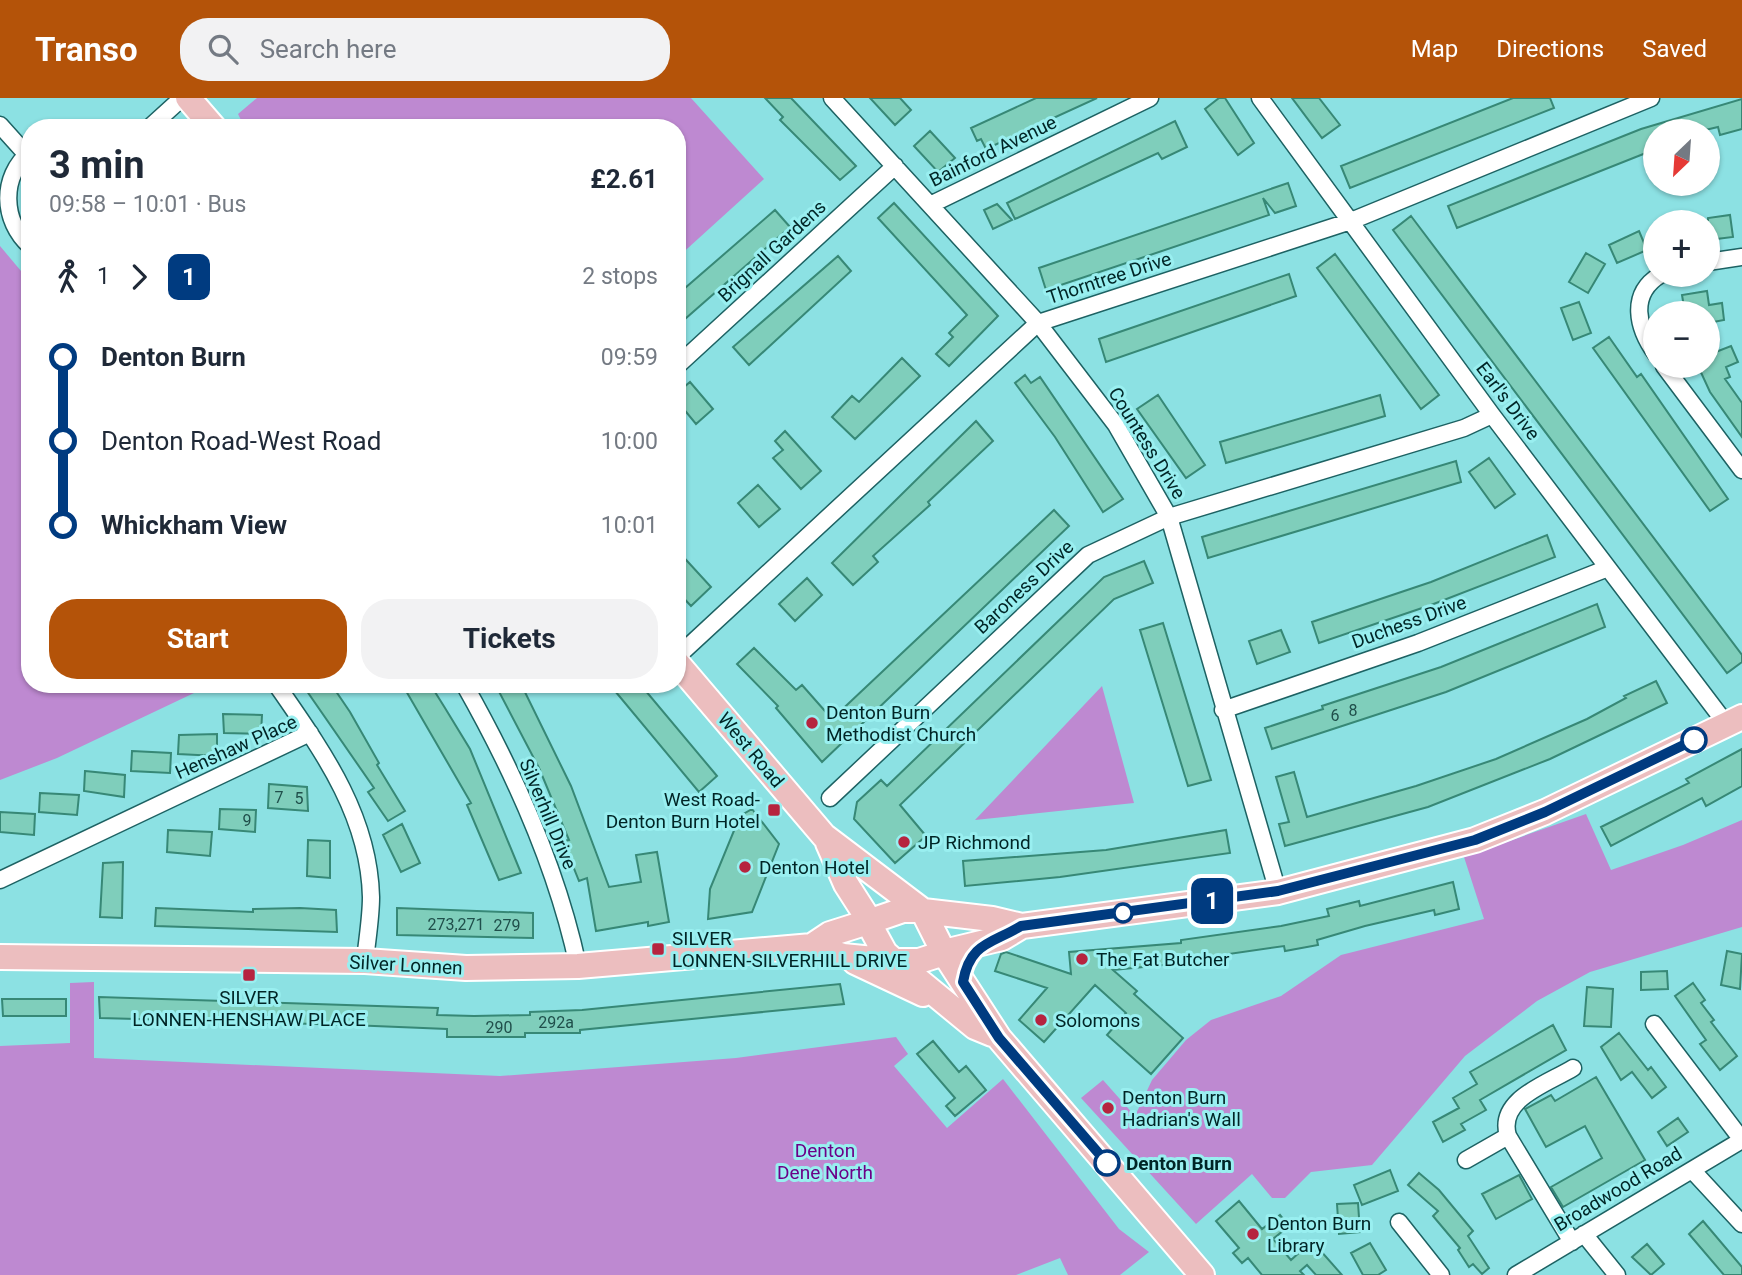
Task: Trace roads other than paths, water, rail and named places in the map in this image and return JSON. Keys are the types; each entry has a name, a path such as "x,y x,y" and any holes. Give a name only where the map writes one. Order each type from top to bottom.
{"main road":[{"path":"188,98 206,119"},
{"name":"West Road","path":"686,674 824,836 853,875 869,921 885,953 895,961"},
{"path":"821,940 841,913 853,875 975,916 1021,926 1278,891 1475,840 1545,812 1734,721"},
{"name":"West Road","path":"853,875 922,911"},
{"name":"Silver Lonnen","path":"0,957 365,961 466,968 578,966 821,940 903,910 975,916"},
{"path":"922,911 944,953 999,1038 1202,1275"},
{"name":"Silver Lonnen","path":"821,940 844,956 919,961 1002,938 1021,926"},
{"path":"963,982 968,962 985,942"},
{"path":"844,956 870,971 953,1006"},
{"path":"895,961 953,1006 975,1027 999,1038"}],"street":[{"path":"159,119 182,98"},
{"name":"Countess Drive","path":"832,98 1038,323 1116,425 1169,517 1223,710 1278,891"},
{"name":"Bainford Avenue","path":"930,205 1150,98"},
{"name":"Earl's Drive","path":"1260,98 1492,415 1608,568 1734,721"},
{"name":"Thorntree Drive","path":"686,649 1038,323 1352,221 1651,98"},
{"path":"0,125 21,146"},
{"path":"21,162 8,186 6,204 10,222 21,235"},
{"name":"Brignall Gardens","path":"686,358 895,166"},
{"path":"1720,260 1742,257"},
{"path":"1643,337 1636,312 1646,287"},
{"path":"1673,378 1742,470"},
{"name":"Baroness Drive","path":"830,798 1088,555 1169,517 1464,428 1492,415"},
{"name":"Duchess Drive","path":"1223,710 1418,643 1608,568"},
{"path":"282,693 310,733"},
{"name":"Silverhill Drive","path":"469,693 524,802 568,918 578,966"},
{"name":"Henshaw Place","path":"0,880 310,733 340,781 362,833 370,896 365,961"},
{"path":"1654,1024 1742,1140"},
{"path":"1573,1068 1515,1102 1507,1112 1505,1125 1508,1136 1578,1238 1617,1275"},
{"path":"1466,1160 1508,1136"},
{"name":"Broadwood Road","path":"1516,1275 1742,1140"},
{"path":"1692,1170 1742,1224"},
{"path":"1399,1222 1441,1275"}],"place":[{"name":"Denton Burn Methodist Church","path":"812,723"},
{"name":"West Road- Denton Burn Hotel","path":"774,810"},
{"name":"JP Richmond","path":"904,842"},
{"name":"Denton Hotel","path":"745,867"},
{"name":"SILVER LONNEN-SILVERHILL DRIVE","path":"658,949"},
{"name":"The Fat Butcher","path":"1082,959"},
{"name":"SILVER LONNEN-HENSHAW PLACE","path":"249,975"},
{"name":"Solomons","path":"1041,1020"},
{"name":"Denton Burn Hadrian's Wall","path":"1108,1108"},
{"name":"Denton Burn","path":"1107,1163"},
{"name":"Denton Burn Library","path":"1253,1234"}],"park label":[{"name":"Denton Dene North","path":"825,1161"}]}
